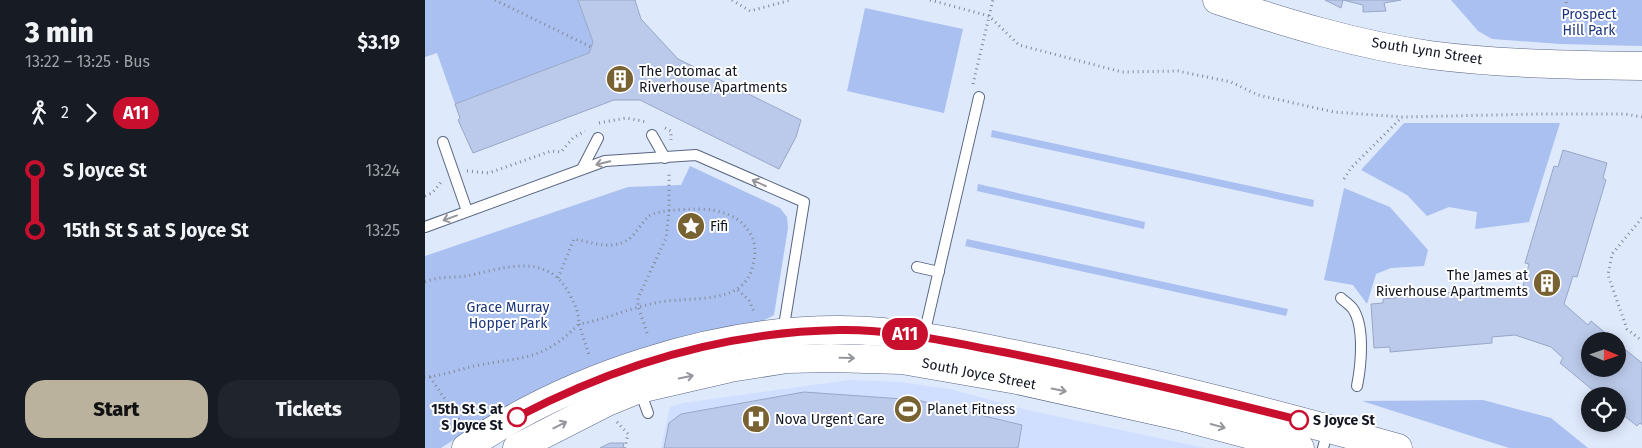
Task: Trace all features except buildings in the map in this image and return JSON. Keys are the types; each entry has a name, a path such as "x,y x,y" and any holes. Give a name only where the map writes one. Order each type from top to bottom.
{"main road":[{"name":"South Lynn Street","path":"1217,0 1318,31 1428,54 1489,61 1642,66"},
{"name":"South Joyce Street","path":"466,448 490,431 548,400 730,368 783,346 841,330 924,336 1115,375 1326,438 1398,448"},
{"name":"South Joyce Street","path":"783,346 830,358 878,358 932,364 1179,416 1300,448"},
{"name":"South Joyce Street","path":"517,448 639,385"}],"lane":[{"path":"924,336 979,96"},
{"path":"652,135 665,158"},
{"path":"582,169 598,138"},
{"path":"443,142 467,211"},
{"path":"425,227 605,161 696,155 804,202 783,346"},
{"path":"917,267 939,272"},
{"path":"1341,298 1353,309 1359,330 1361,356 1357,386"}],"path":[{"path":"495,0 591,47"},
{"path":"732,0 750,11 791,0"},
{"path":"930,0 989,16 1019,45 1122,72 1178,71 1231,82 1258,95 1334,112 1402,117 1587,114 1642,116"},
{"path":"1566,2 1570,20"},
{"path":"1344,179 1351,168 1402,117"},
{"path":"425,377 531,356 552,347 579,324 596,322 638,306 671,299 706,299 738,290 750,278 755,257 755,244 749,229 737,217 711,210 669,211 650,215 627,241 607,246 574,239 558,278"},
{"path":"1642,218 1612,254 1609,275 1627,329 1642,341"},
{"path":"425,282 526,264 544,270 558,278 567,289 579,314 579,324 589,355"},
{"path":"738,290 749,300 754,312"},
{"path":"638,306 647,334"},
{"path":"430,377 459,421"},
{"path":"616,422 628,434 625,448"}],"shaded area":[{"path":"850,380 900,382 950,389 1027,410 1205,448 661,448 670,407 683,403"}],"green space":[{"path":"425,0 578,0 593,42 589,53 455,104 437,53 425,57"},
{"name":"Prospect Hill Park","path":"1451,0 1642,0 1642,46 1560,44 1492,39 1478,31"},
{"path":"865,8 963,29 944,113 847,91"},
{"path":"1404,123 1560,123 1529,222 1475,229 1477,212 1449,207 1427,216 1407,195 1361,170"},
{"path":"992,130 1314,200 1313,207 991,137"},
{"name":"Grace Murray Hopper Park","path":"690,166 780,208 787,217 788,228 774,315 761,322 470,429 441,448 425,448 425,256 628,187 681,185"},
{"path":"978,184 1145,222 1144,229 977,191"},
{"path":"1344,188 1390,207 1428,250 1424,266 1391,268 1376,274 1367,304 1353,285 1324,280"},
{"path":"967,239 1288,309 1286,316 965,246"},
{"path":"1483,400 1551,418 1588,448 1509,448 1362,401"}],"bus line":[{"name":"A11","path":"517,417 548,400 578,387 693,349 773,334 841,330 924,336 1115,375 1299,420"}],"place":[{"name":"The Potomac at Riverhouse Apartments","path":"620,79"},
{"name":"Fifi","path":"691,226"},
{"name":"The James at Riverhouse Apartmemts","path":"1547,283"},
{"name":"Planet Fitness","path":"908,409"},
{"name":"15th St S at S Joyce St","path":"517,417"},
{"name":"Nova Urgent Care","path":"756,419"},
{"name":"S Joyce St","path":"1299,420"}]}
